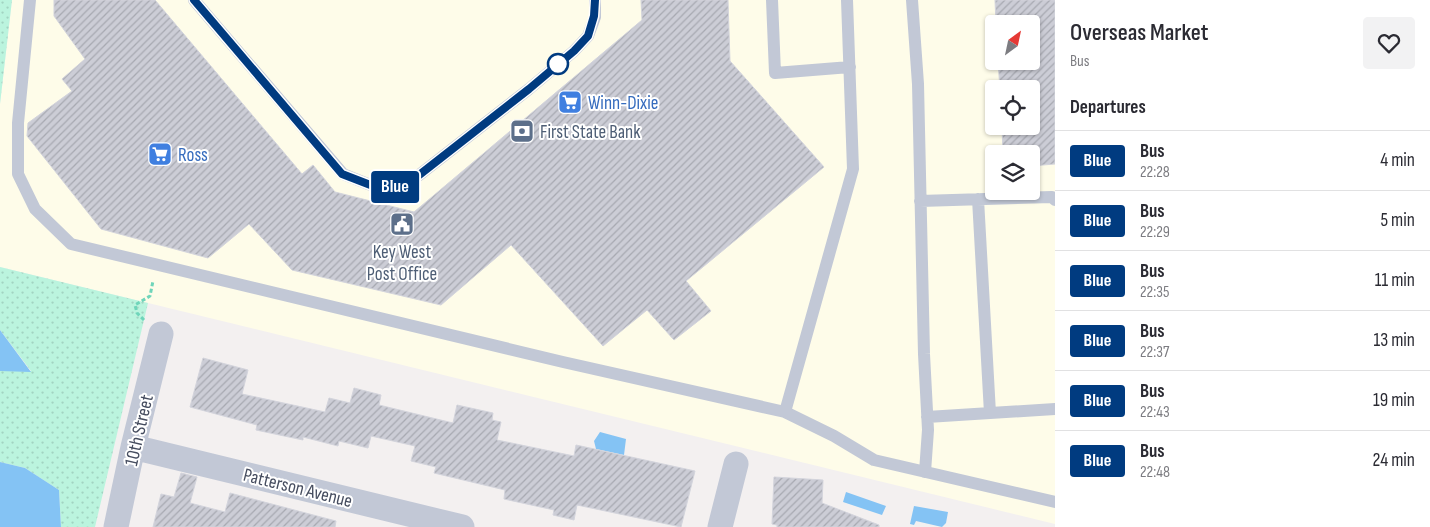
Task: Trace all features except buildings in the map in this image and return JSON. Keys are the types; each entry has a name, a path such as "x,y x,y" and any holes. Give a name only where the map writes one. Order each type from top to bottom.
{"street":[{"name":"10th Street","path":"116,527 133,447 161,334"},
{"name":"Patterson Avenue","path":"133,447 462,527"},
{"path":"720,527 736,464"}],"lane":[{"path":"30,0 18,123 18,174 35,209 72,244 554,360 785,412 834,436 874,460 1055,502"},
{"path":"194,0 342,174 373,186 397,187 414,179 529,89 574,51 588,36 594,16 595,0"},
{"path":"772,0 775,73 850,66"},
{"path":"785,412 853,169 847,0"},
{"path":"912,0 918,84 924,354 928,430 925,472"},
{"path":"920,201 1052,198 1055,200"},
{"path":"978,199 990,413"},
{"path":"927,417 1055,410"}],"path":[{"path":"155,264 150,296 135,305 142,319 157,328 161,334"}],"shaded area":[{"path":"12,0 1055,0 1055,524 0,267 0,104"}],"green space":[{"path":"0,0 12,0 0,104"},
{"path":"0,267 148,303 95,527 61,527 59,490 25,468 0,462 0,371 31,371 0,330"}],"water":[{"path":"0,330 31,372 0,371"},
{"path":"600,432 626,439 624,455 596,449 594,441"},
{"path":"0,462 25,468 59,490 61,527 0,527"},
{"path":"846,492 886,506 882,515 843,502"},
{"path":"914,506 948,512 946,523 942,527 916,521 914,525 910,524"}],"bus line":[{"name":"Blue","path":"194,0 342,174 373,186 397,187 414,179 529,89 574,51 588,36 594,16 595,0"}],"place":[{"name":"Winn-Dixie","path":"570,102"},
{"name":"First State Bank","path":"522,131"},
{"name":"Ross","path":"160,154"},
{"name":"Key West Post Office","path":"402,224"}]}
